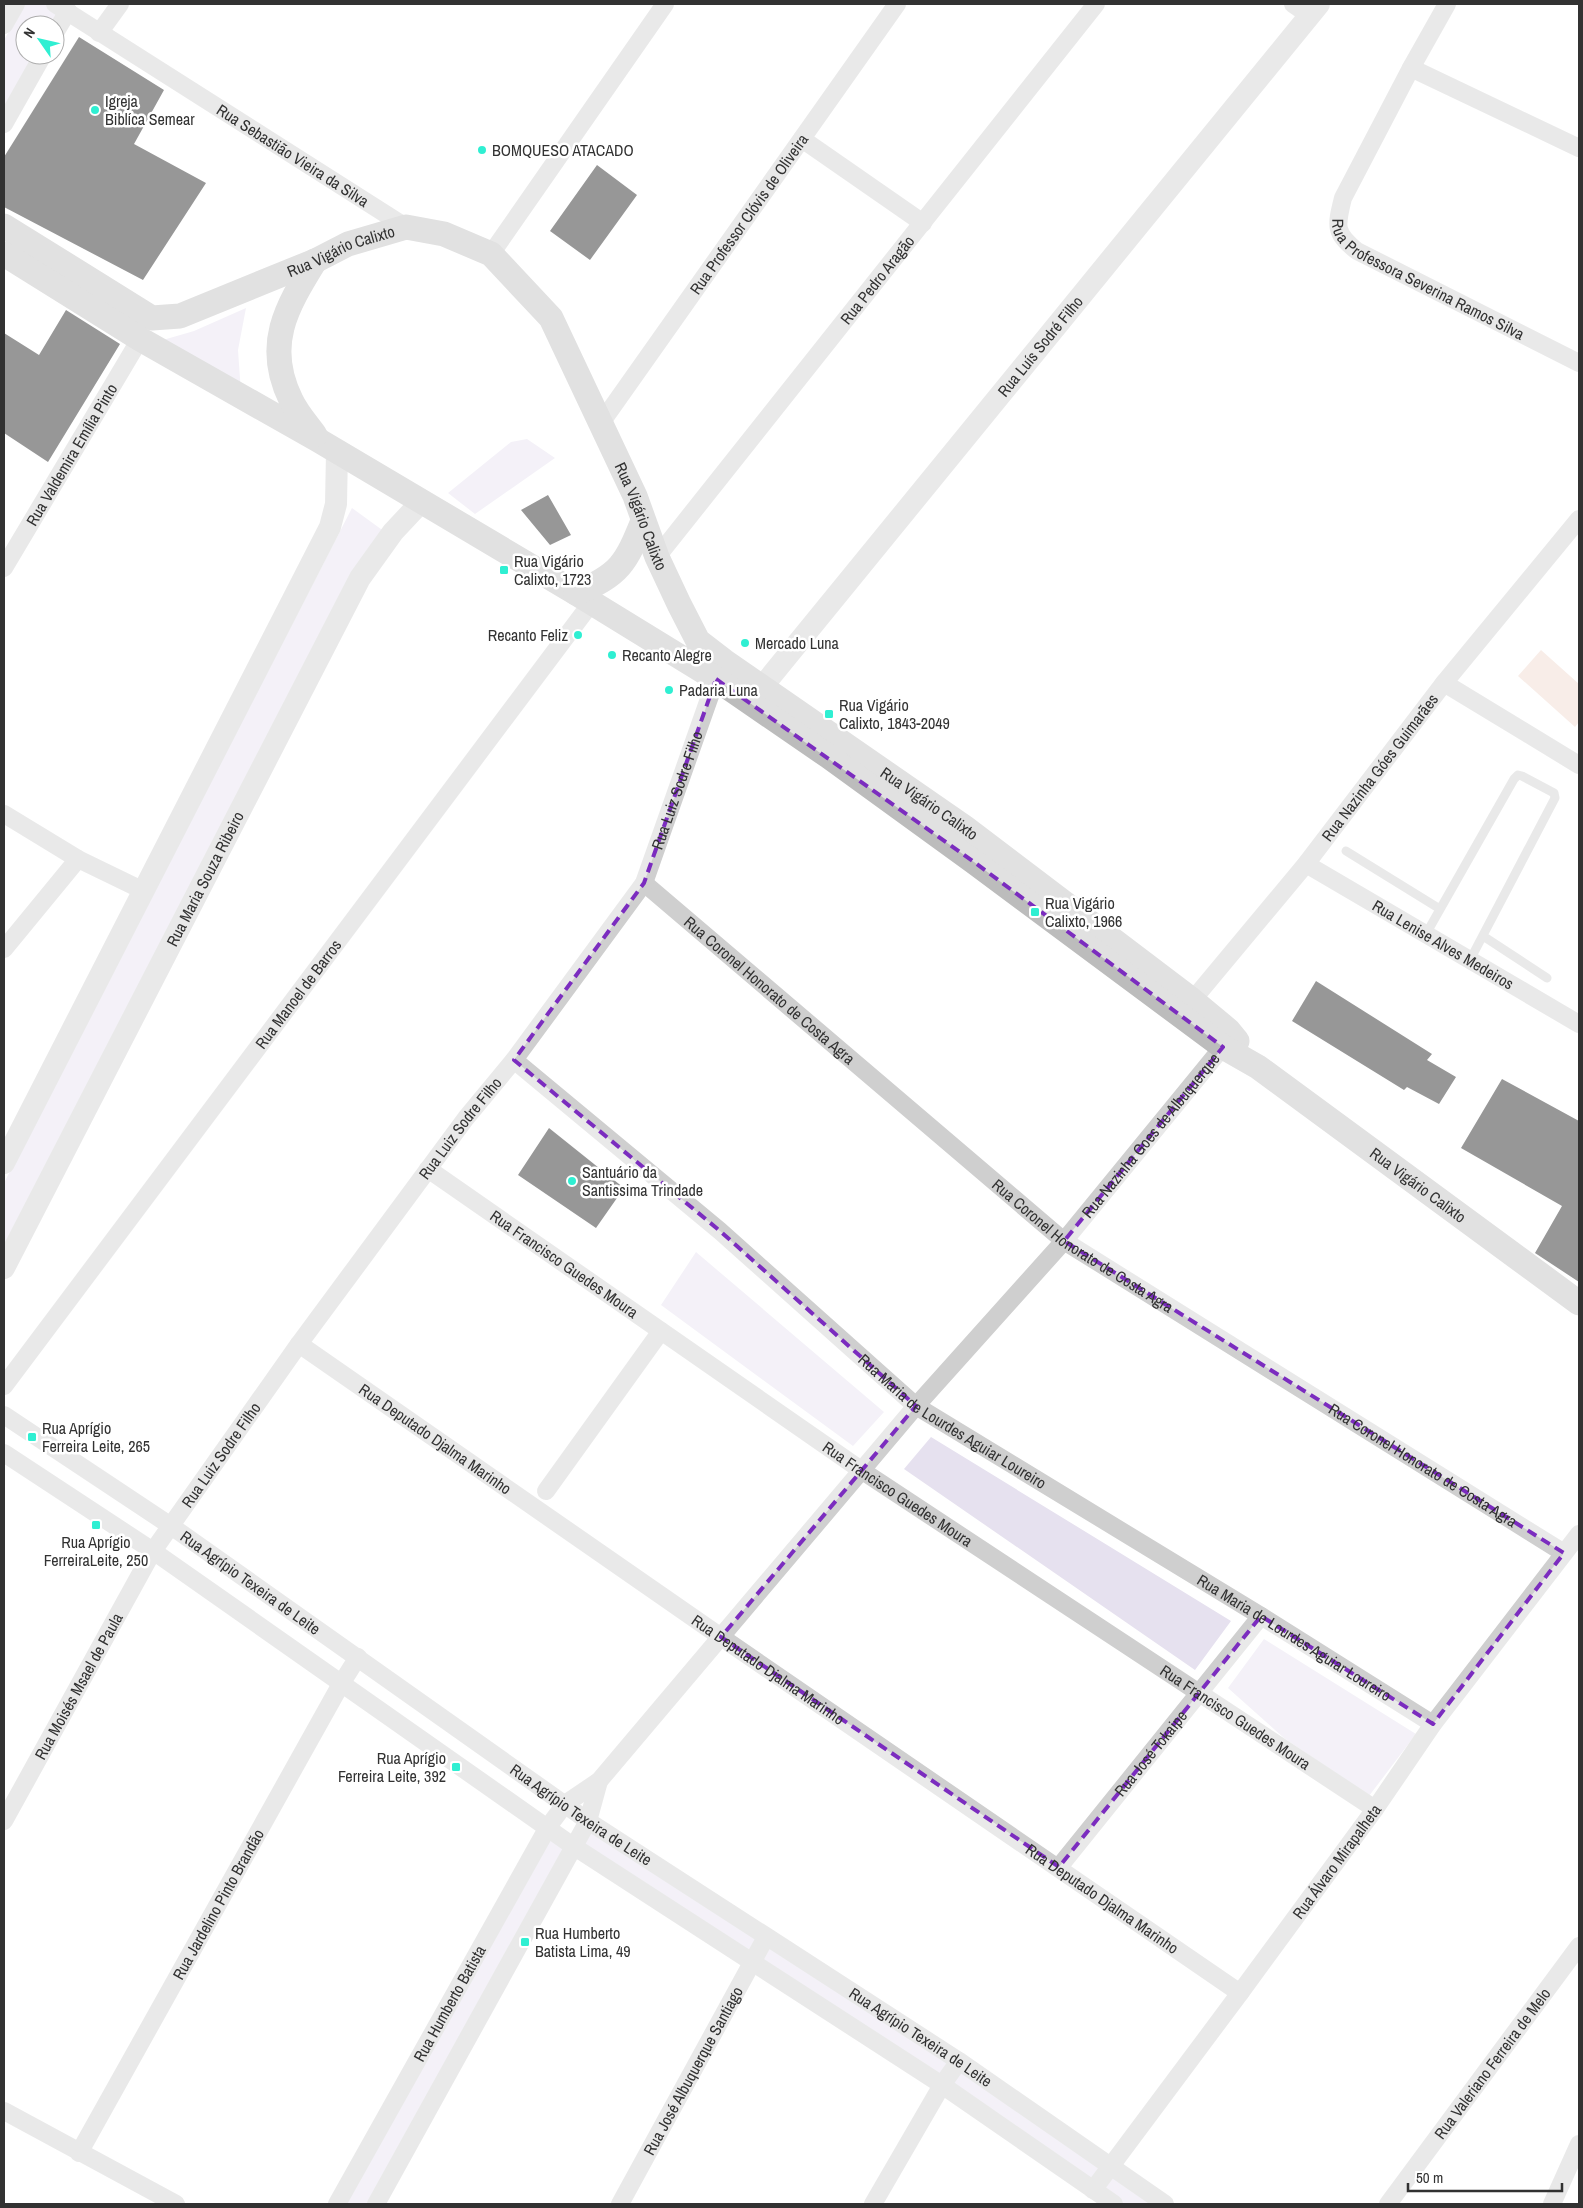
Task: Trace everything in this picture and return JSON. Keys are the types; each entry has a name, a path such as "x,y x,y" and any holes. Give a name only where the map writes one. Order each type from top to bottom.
{"main road":[{"name":"Rua Vigário Calixto","path":"4,226 152,318 180,316 315,261 348,244 406,227 444,234 491,254 551,318 635,496 657,557 698,641 964,827 1258,1067 1579,1303"},
{"name":"Rua Vigário Calixto","path":"4,254 140,339 422,501 584,597 716,679 1186,1008"},
{"path":"315,261 293,298 279,337 279,369 291,401 328,446"},
{"path":"584,597 595,585 620,569 631,552 643,521"}],"street":[{"path":"4,25 16,4"},
{"path":"99,33 120,4"},
{"path":"491,254 665,4"},
{"name":"Rua Professor Clóvis de Oliveira","path":"601,423 897,4"},
{"name":"Rua Pedro Aragão","path":"657,557 1096,4"},
{"name":"Rua Professora Severina Ramos Silva","path":"1447,4 1343,198 1338,220 1339,234 1358,251 1579,363"},
{"name":"Rua Luís Sodré Filho","path":"762,687 1307,7"},
{"name":"Rua Sebastião Vieira da Silva","path":"61,8 406,227"},
{"path":"4,124 37,65"},
{"path":"1411,68 1579,148"},
{"path":"802,139 923,223"},
{"name":"Rua Valdemira Emília Pinto","path":"4,568 140,339"},
{"path":"4,1163 330,527 336,504 328,446"},
{"name":"Rua Maria Souza Ribeiro","path":"4,1268 360,578 393,532 422,501"},
{"name":"Rua Nazinha Góes Guimarães","path":"1186,1008 1306,864 1444,683 1579,519"},
{"name":"Rua Manoel de Barros","path":"4,1386 584,597"},
{"name":"Rua Luiz Sodre Filho","path":"153,1551 299,1344 428,1168 514,1060 644,883 716,679"},
{"path":"1444,683 1579,765"},
{"path":"4,814 78,860 144,890"},
{"path":"4,949 78,860"},
{"name":"Rua Lenise Alves Medeiros","path":"1306,864 1579,1024"},
{"name":"Rua Coronel Honorato de Costa Agra","path":"644,883 1064,1242 1564,1553"},
{"name":"Rua Nazinha Goes de Albuquerque","path":"565,1804 599,1781 916,1406 1064,1242 1228,1041"},
{"name":"Rua Maria de Lourdes Aguiar Loureiro","path":"514,1060 720,1231 916,1406 1433,1724"},
{"name":"Rua Francisco Guedes Moura","path":"428,1168 862,1470 1375,1809"},
{"path":"546,1491 661,1331"},
{"name":"Rua Deputado Djalma Marinho","path":"299,1344 721,1637 1059,1867 1240,1993"},
{"name":"Rua Agrípio Texeira de Leite","path":"4,1415 171,1526 588,1821 959,2061 1165,2204"},
{"name":"Rua Agrípio Texeira de Leite","path":"4,1453 153,1551 574,1846 942,2085 1114,2204"},
{"name":"Rua Álvaro Mirapalheta","path":"1093,2190 1375,1809 1433,1724 1579,1534"},
{"name":"Rua Moisés Msael de Paula","path":"4,1821 153,1551"},
{"name":"Rua José Tokaipe","path":"1059,1867 1260,1616"},
{"name":"Rua Jardelino Pinto Brandão","path":"79,2153 341,1684 358,1657"},
{"name":"Rua Nazinha Goes de Albuquerque","path":"588,1821 599,1781"},
{"name":"Rua Humberto Batista","path":"337,2204 548,1827 565,1804"},
{"name":"Rua Humberto Batista","path":"376,2204 588,1821"},
{"name":"Rua José Albuquerque Santiago","path":"620,2204 766,1937"},
{"name":"Rua Valeriano Ferreira de Melo","path":"1388,2204 1579,1946"},
{"path":"874,2204 942,2085 959,2061"},
{"path":"4,2111 176,2204"},
{"path":"1552,2204 1579,2144"}],"lane":[{"path":"1426,934 1514,779 1518,775 1522,776 1554,793 1555,798 1470,960"},
{"path":"1346,851 1440,909"},
{"path":"1483,936 1547,978"}],"highlighted area":[{"path":"716,679 974,862 1223,1047 1064,1241 1564,1553 1433,1724 1261,1616 1059,1867 721,1637 916,1406 720,1231 514,1060 644,883"}],"shaded area":[{"path":"25,4 44,4 61,13 60,15 19,15"},
{"path":"15,21 15,65 31,65 4,113 4,40"},
{"path":"246,308 238,350 241,392 156,342 194,331"},
{"path":"527,439 555,458 475,514 448,493 511,442"},
{"path":"352,508 385,532 4,1251 4,1183"},
{"path":"1541,650 1579,684 1579,722 1575,727 1518,676"},
{"path":"696,1252 884,1412 853,1446 661,1305"},
{"path":"931,1437 1231,1621 1195,1670 904,1469"},
{"path":"1264,1639 1416,1734 1369,1796 1284,1738 1228,1688"},
{"path":"592,1828 757,1937 750,1955 582,1844"},
{"path":"548,1839 566,1849 370,2204 345,2204"},
{"path":"766,1945 953,2062 942,2078 759,1959"},
{"path":"961,2070 1103,2164 1091,2182 949,2084"},
{"path":"1112,2174 1155,2204 1121,2204 1100,2189"}],"building":[{"name":"Igreja Biblíca Semear","path":"79,37 164,90 134,144 206,183 143,280 4,207 4,157 62,65 65,65 65,59"},
{"path":"597,165 637,195 590,260 550,231"},
{"path":"66,310 120,344 48,462 4,433 4,333 39,355"},
{"path":"548,495 571,535 550,545 521,510"},
{"path":"1316,981 1432,1054 1427,1060 1456,1077 1439,1104 1407,1087 1404,1090 1292,1021"},
{"path":"1502,1079 1579,1121 1579,1282 1535,1253 1562,1206 1461,1148"},
{"name":"Santuário da Santissima Trindade","path":"549,1128 624,1188 596,1228 518,1175"}],"place":[{"name":"Igreja Biblíca Semear","path":"95,110"},
{"name":"BOMQUESO ATACADO","path":"482,150"},
{"name":"Rua Vigário Calixto, 1723","path":"504,570"},
{"name":"Recanto Feliz","path":"578,635"},
{"name":"Mercado Luna","path":"745,643"},
{"name":"Recanto Alegre","path":"612,655"},
{"name":"Padaria Luna","path":"669,690"},
{"name":"Rua Vigário Calixto, 1843-2049","path":"829,714"},
{"name":"Rua Vigário Calixto, 1966","path":"1035,912"},
{"name":"Santuário da Santissima Trindade","path":"572,1181"},
{"name":"Rua Aprígio Ferreira Leite, 265","path":"32,1437"},
{"name":"Rua Aprígio FerreiraLeite, 250","path":"96,1525"},
{"name":"Rua Aprígio Ferreira Leite, 392","path":"456,1767"},
{"name":"Rua Humberto Batista Lima, 49","path":"525,1942"}]}
